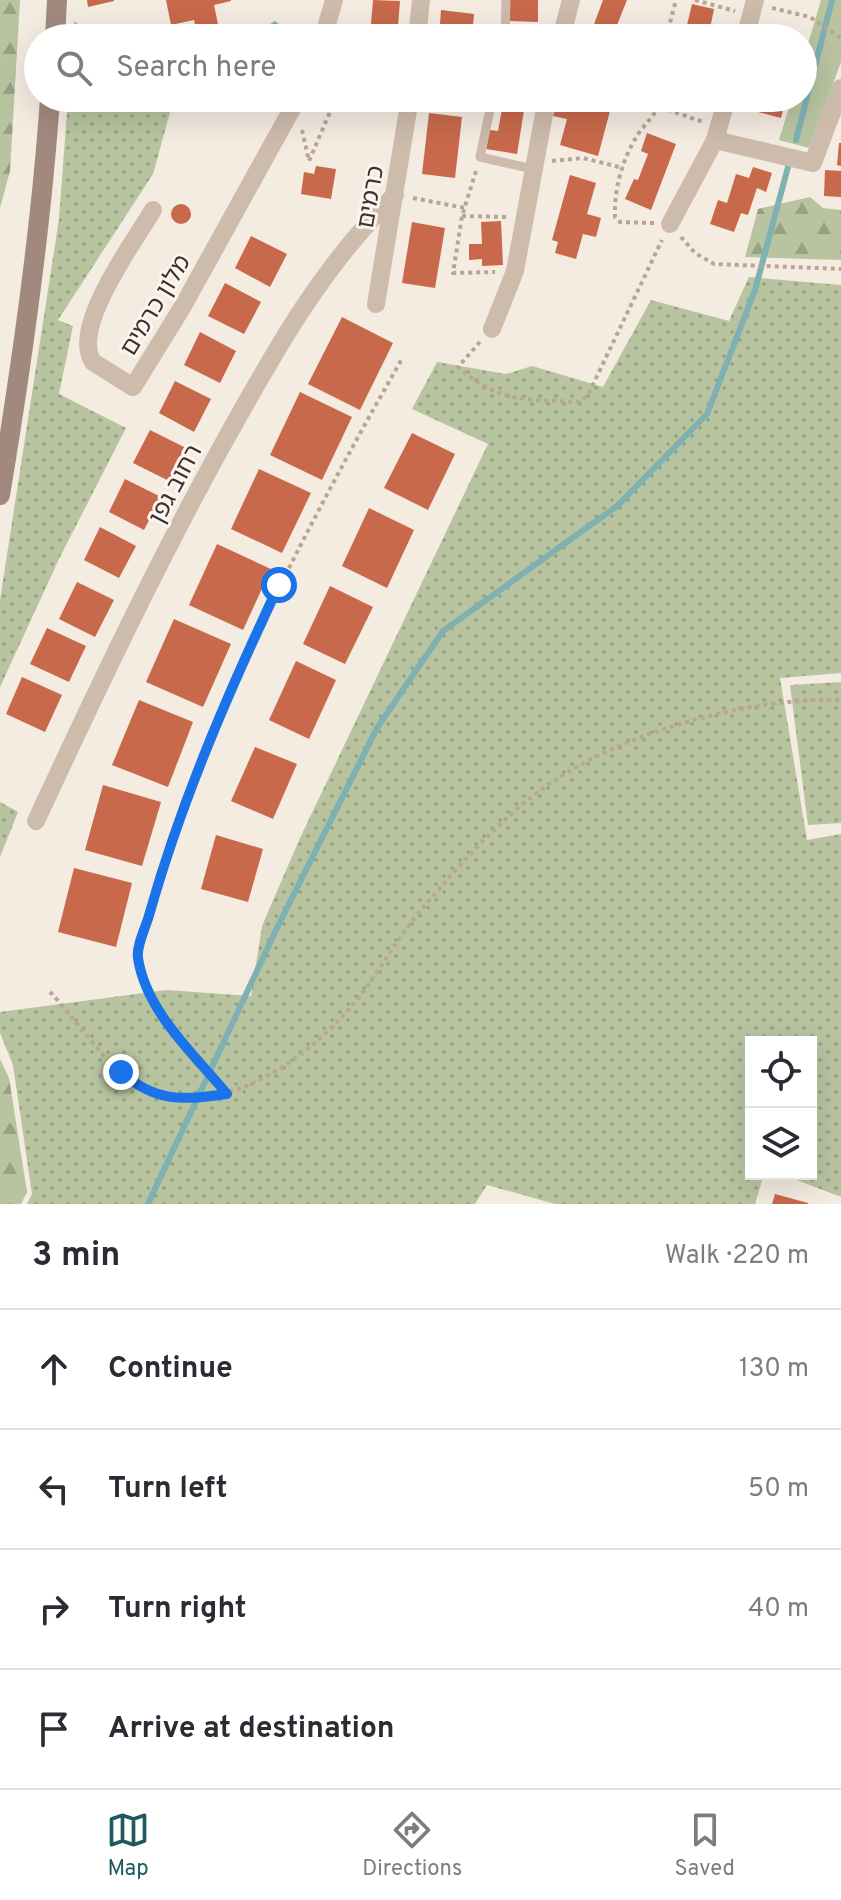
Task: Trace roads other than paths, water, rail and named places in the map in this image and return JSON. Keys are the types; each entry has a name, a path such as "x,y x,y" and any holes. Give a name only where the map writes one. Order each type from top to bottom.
{"main road":[{"path":"56,24 57,0"},
{"path":"0,495 23,359 44,184 49,112"}],"street":[{"path":"327,24 334,0"},
{"path":"418,24 421,0"},
{"path":"565,24 571,0"},
{"path":"717,134 813,163 841,88"},
{"name":"מלון כרמים","path":"153,210 96,307 86,341 93,362 133,387 183,306 292,112"},
{"name":"כרמים","path":"376,304 408,112"},
{"path":"492,329 515,271 544,112"},
{"path":"670,224 717,134 723,112"},
{"name":"רחוב גפן","path":"36,821 129,622 271,357 333,261 395,195"}],"lane":[{"path":"505,24 506,0"},
{"path":"489,112 480,157 533,164"}],"waterway":[{"path":"817,58 832,0"},
{"path":"796,140 803,112"},
{"path":"148,1204 276,930 377,728 443,631 617,506 707,414 755,290 788,167"}]}
